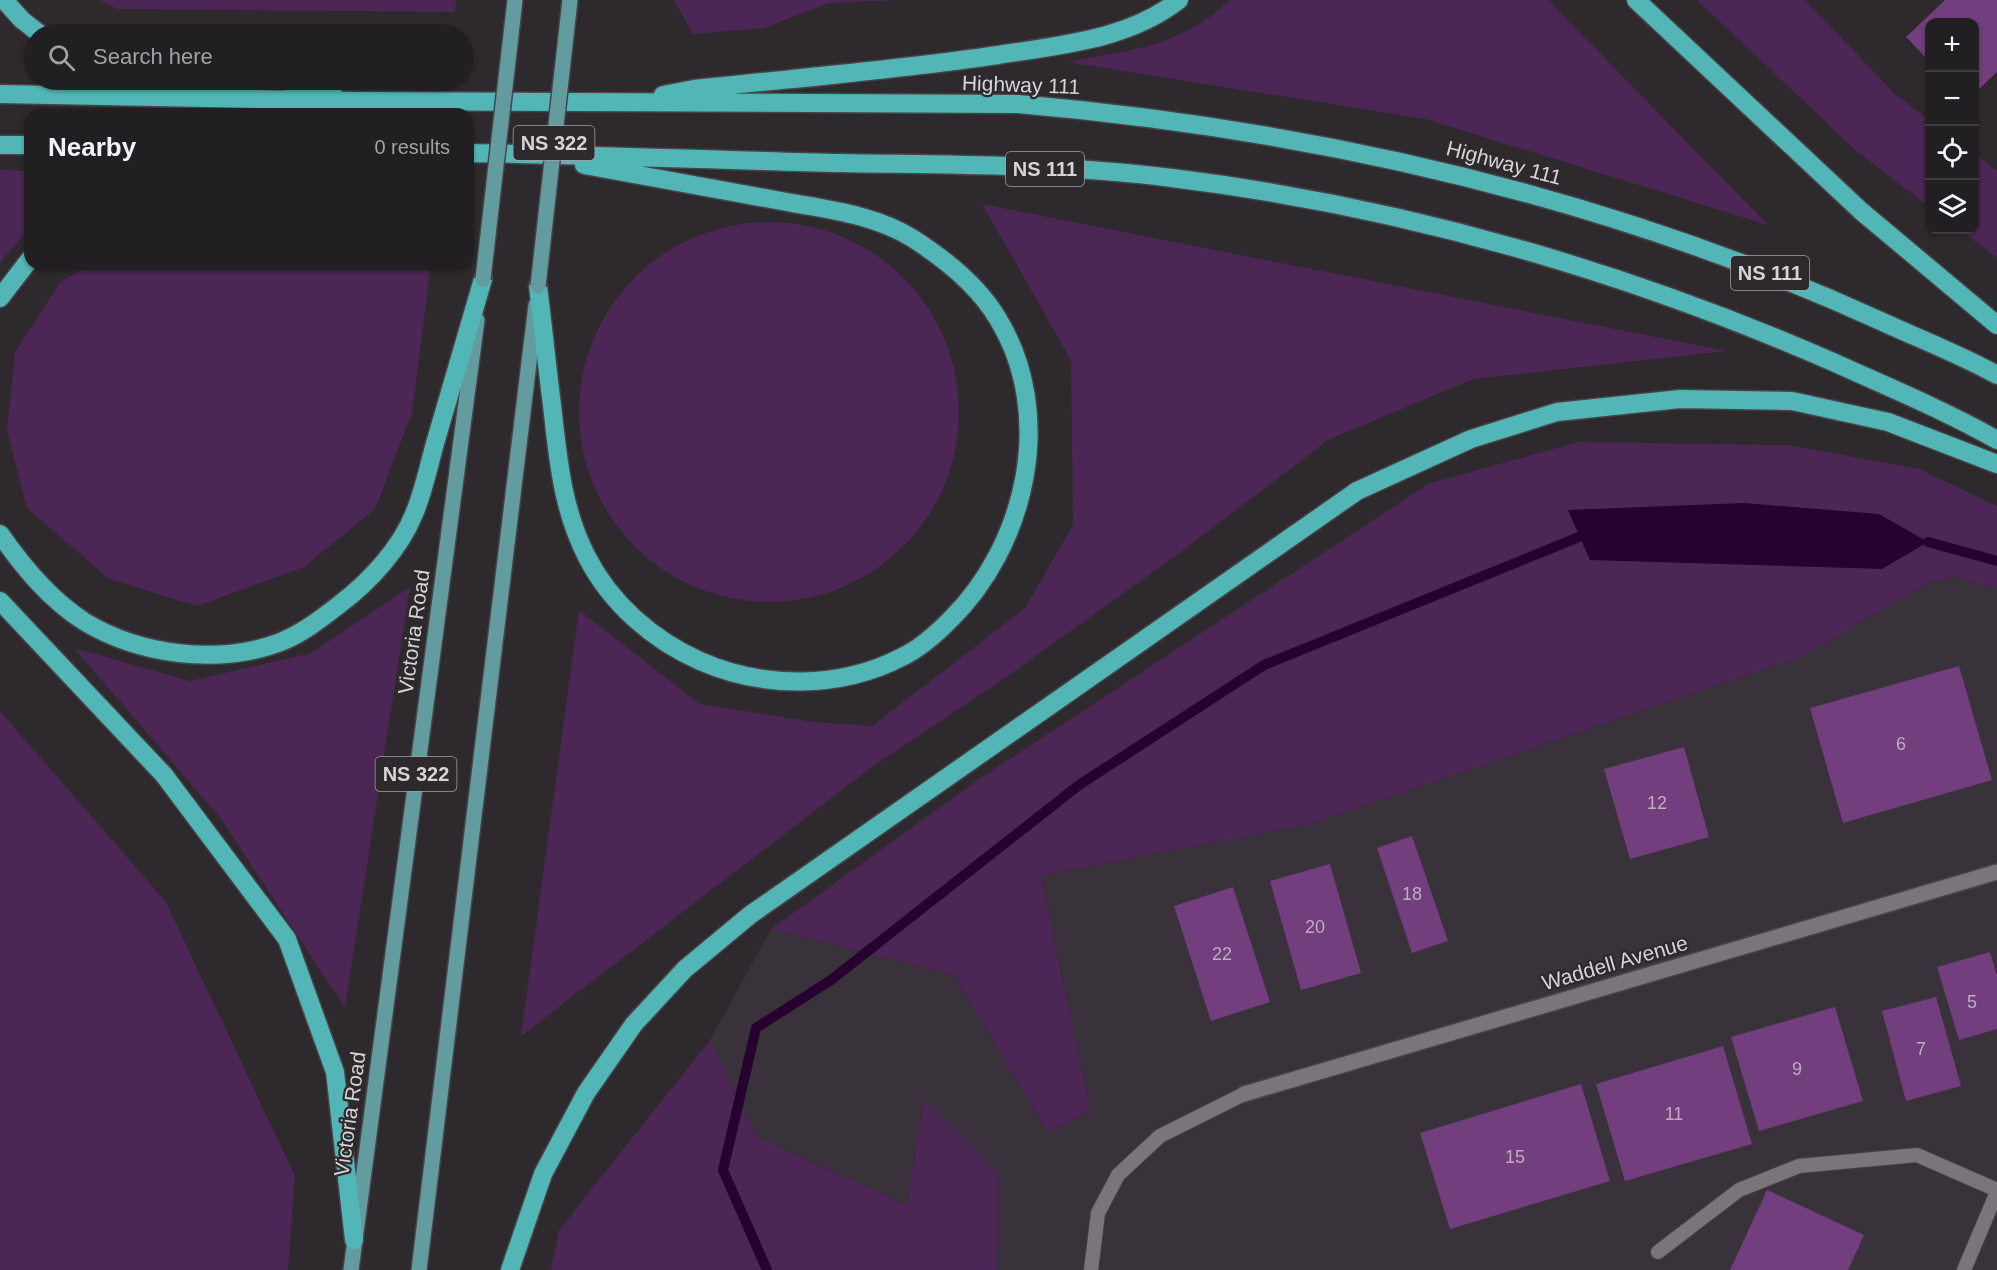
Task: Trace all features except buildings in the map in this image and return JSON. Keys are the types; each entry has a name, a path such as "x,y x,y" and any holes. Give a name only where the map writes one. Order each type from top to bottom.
{"highway":[{"path":"4,0 27,24"},
{"path":"630,103 694,88 933,65 1076,42 1114,33 1147,20 1179,0"},
{"path":"1636,0 1861,211 1997,325"},
{"path":"318,90 358,101"},
{"name":"Highway 111","path":"0,94 358,101 1018,104 1114,112 1331,146 1439,169 1534,193 1691,243 1804,286 1997,375"},
{"path":"0,145 24,145"},
{"name":"NS 111","path":"474,153 978,165 1170,177 1307,199 1454,229 1657,292 1732,319 1816,355 1951,415 1997,440"},
{"path":"527,154 861,216 908,235 945,260 976,290 998,318 1016,354 1030,426 1027,469 1018,505 990,571 964,606 939,631 905,656 861,674 807,682 772,681 728,674 688,656 652,634 618,603 588,559 571,522 560,477 538,286"},
{"path":"0,298 24,266"},
{"path":"0,534 24,568 54,597 84,621 123,640 161,650 202,655 241,652 279,643 319,620 356,592 392,551 414,515 483,279"},
{"path":"510,1270 543,1174 586,1093 634,1024 685,969 750,915 1357,491 1471,439 1557,412 1680,399 1792,401 1888,422 1997,464"},
{"path":"0,601 164,775 287,939 335,1072 354,1240"}],"main road":[{"name":"Victoria Road","path":"351,1270 483,279 514,0"},
{"name":"NS 322","path":"419,1270 538,286 570,0"}],"street":[{"name":"Waddell Avenue","path":"1244,1094 1997,872"}],"lane":[{"path":"1091,1270 1098,1213 1118,1175 1160,1136 1244,1094"},
{"path":"1658,1252 1739,1190 1799,1166 1917,1155 1997,1191 1964,1270"}],"shaded area":[{"path":"100,0 456,0 455,12 117,9"},
{"path":"674,0 899,0 829,3 764,28 693,34"},
{"path":"1230,0 1548,0 1768,225 1425,119 1067,62 1134,50 1173,37 1211,16"},
{"path":"1697,0 1805,0 1894,93 1925,117 1925,204 1854,149"},
{"path":"1979,157 1997,171 1997,258 1965,234 1979,234"},
{"path":"0,169 24,171 24,234 0,263"},
{"path":"982,204 1727,351 1473,379 1328,440 1181,552 1005,678 872,767 521,1036 579,610 700,704 814,722 872,726 1025,608 1073,525 1071,360"},
{"path":"769,222 806,226 842,237 874,254 903,278 927,307 944,339 955,375 959,412 955,449 944,485 927,517 903,546 874,570 842,587 806,598 769,602 732,598 696,587 664,570 635,546 611,517 594,485 583,449 579,412 583,375 594,339 611,307 635,278 664,254 696,237 732,226"},
{"path":"81,270 430,270 412,413 375,509 304,567 197,606 109,579 27,508 7,431 15,352 61,281"},
{"path":"1578,442 1788,445 1919,469 1997,506 1997,589 1953,576 1924,585 1803,656 1311,824 1041,876 1091,1111 1048,1133 954,975 771,929 979,779 1428,484"},
{"path":"1744,503 1879,514 1928,542 1882,569 1590,560 1568,510"},
{"path":"1953,576 1997,589 1997,1270 998,1270 999,1174 924,1099 907,1205 757,1137 710,1040 771,929 954,975 1048,1133 1091,1111 1041,876 1311,824 1803,656 1924,585"},
{"path":"410,587 345,1008 221,819 74,648 190,681 311,653"},
{"path":"0,711 166,902 295,1176 288,1270 0,1270"},
{"path":"710,1040 757,1137 907,1205 924,1098 999,1174 998,1270 551,1270 559,1230"}],"waterway":[{"path":"767,1270 723,1170 756,1028 831,980 1079,785 1264,665 1579,537"},
{"path":"1928,542 1997,561"}]}
